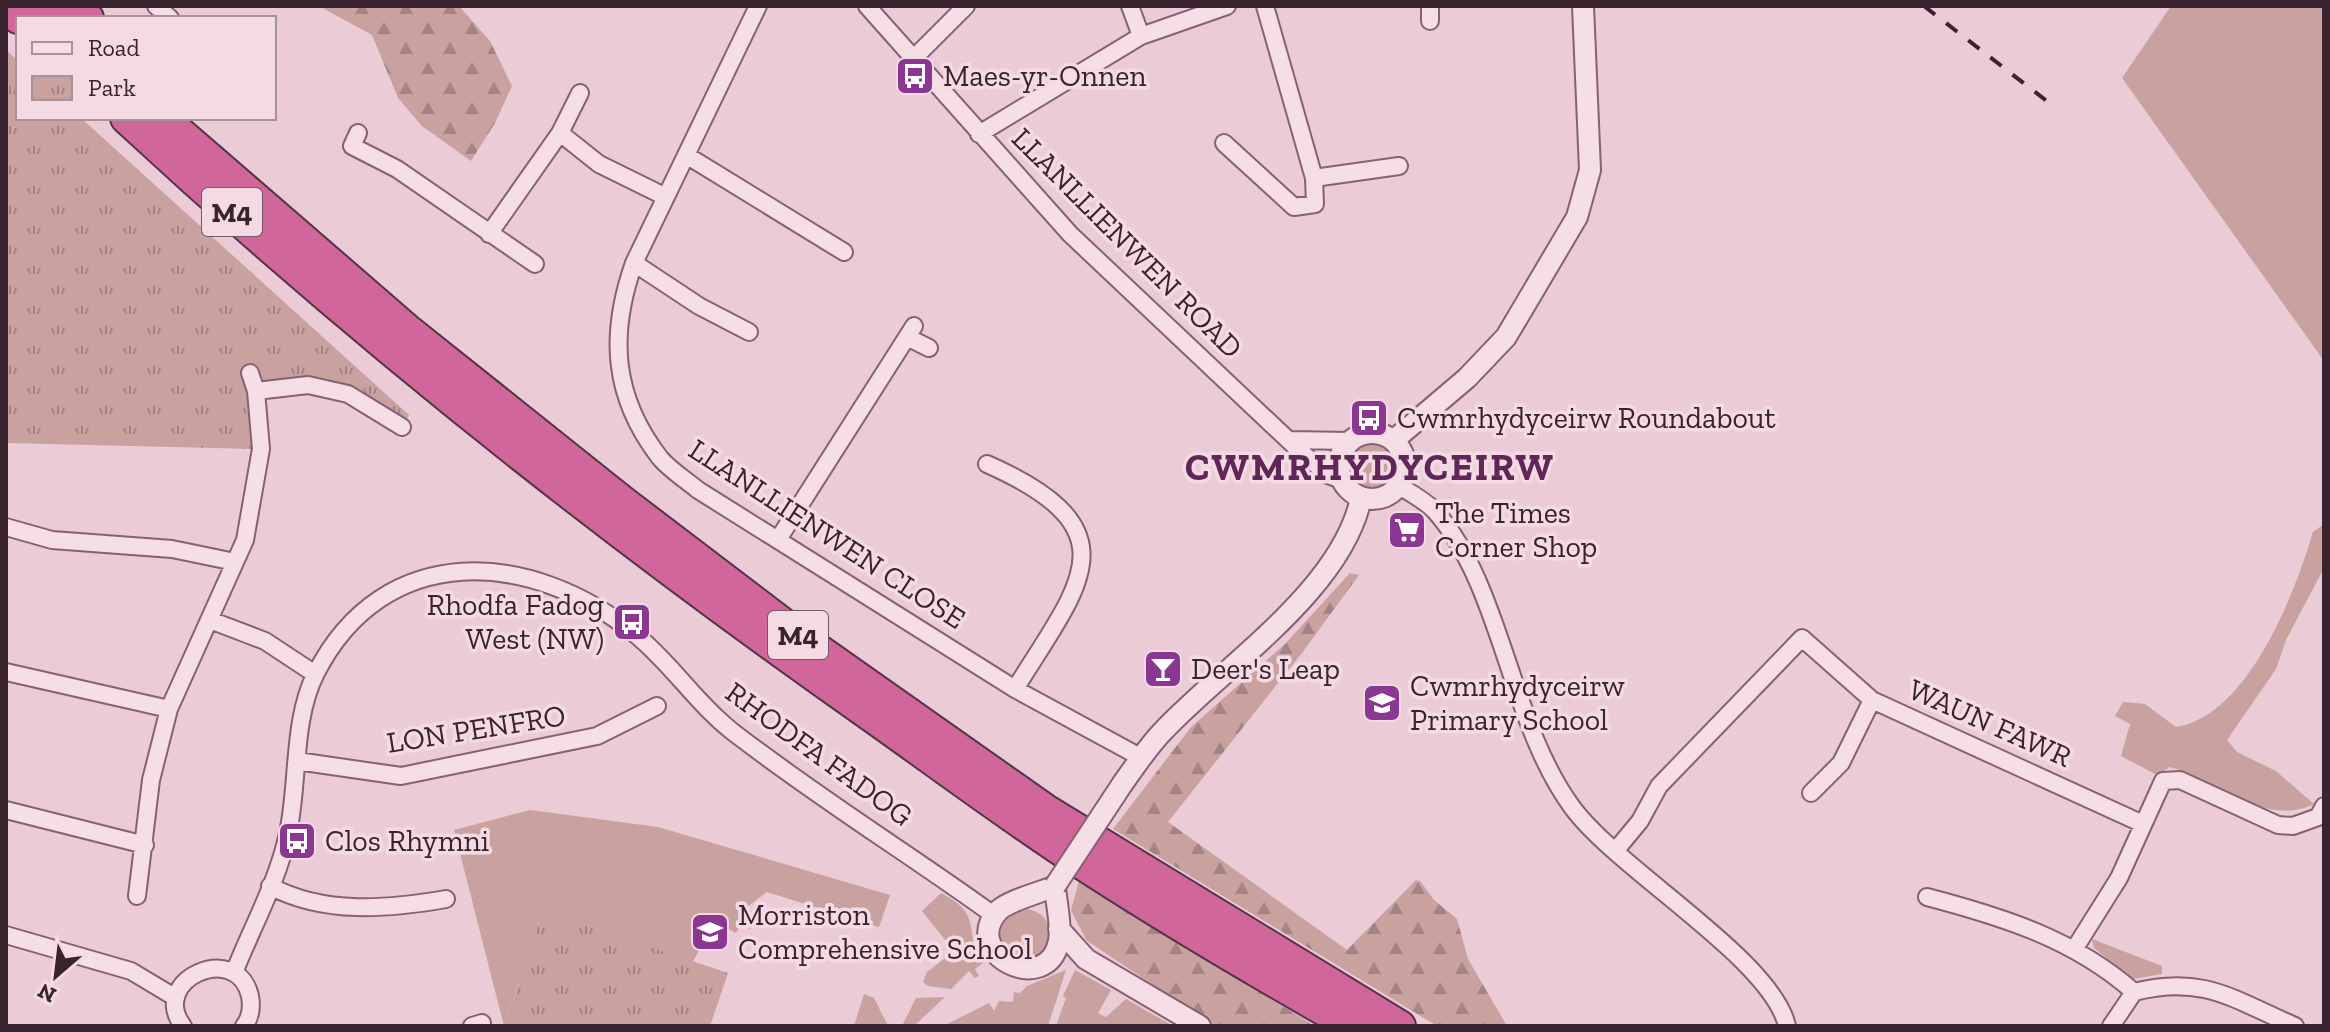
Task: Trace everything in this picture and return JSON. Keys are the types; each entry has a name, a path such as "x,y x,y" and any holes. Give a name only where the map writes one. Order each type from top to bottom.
{"highway":[{"name":"M4","path":"110,120 150,153 176,165"},
{"name":"M4","path":"128,120 176,165 416,369 589,509 795,663 1079,862 1215,948 1352,1026"},
{"name":"M4","path":"165,120 409,331 622,501 806,641 1046,810 1400,1026"},
{"name":"M4","path":"192,120 240,184"}],"street":[{"name":"LLANLLIENWEN CLOSE","path":"758,6 634,263 624,292 616,350 638,422 661,460 698,490 779,538 1015,689 1142,758"},
{"name":"LLANLLIENWEN ROAD","path":"867,6 1070,234 1328,475 1342,480"},
{"path":"914,58 966,6"},
{"path":"1130,6 1141,36"},
{"path":"979,134 1141,36 1227,6"},
{"path":"1224,143 1294,207 1315,204 1314,178 1265,6"},
{"path":"1394,440 1467,378 1506,337 1577,217 1590,170 1583,6"},
{"path":"489,234 560,133 580,93"},
{"path":"358,133 352,146 397,169 535,264"},
{"path":"560,133 599,164 666,197"},
{"path":"686,155 844,253"},
{"path":"1314,178 1399,166"},
{"path":"634,263 697,310 749,332"},
{"path":"779,538 910,331 929,348"},
{"path":"137,896 151,780 169,709 245,540 261,449 256,391 250,373"},
{"path":"256,391 308,385 348,394 402,427"},
{"path":"1291,440 1350,441 1364,433 1380,433 1394,440 1406,462 1399,486 1382,498 1361,498 1342,480 1339,467 1350,441"},
{"path":"986,465 1057,504 1068,516 1082,550 1083,566 1078,586 1015,689"},
{"path":"1399,486 1432,508 1458,546 1475,578 1535,741 1559,788 1575,811 1758,976 1773,993 1787,1026"},
{"path":"1086,959 1050,959 1029,969 1006,965 995,954 990,941 995,916 1009,903 1025,900 1055,886 1123,783 1164,730 1302,599 1356,523 1361,498"},
{"path":"6,527 52,540 172,549 235,562"},
{"name":"RHODFA FADOG","path":"234,973 270,886 289,829 297,761 315,674 345,631 392,589 425,576 451,571 488,572 531,580 567,594 632,631 732,731 995,916"},
{"path":"210,620 265,641 315,674"},
{"path":"1616,850 1632,833 1659,786 1802,638 1872,700"},
{"path":"6,672 169,709"},
{"name":"WAUN FAWR","path":"1811,793 1841,763 1872,700 2143,824"},
{"name":"LON PENFRO","path":"297,761 401,776 597,736 657,706"},
{"path":"2075,948 2119,878 2157,788 2171,778 2278,825 2293,826 2318,817 2324,806"},
{"path":"6,810 145,845"},
{"path":"270,886 285,894 334,906 403,907 446,899"},
{"path":"1050,959 1058,945 1055,886"},
{"path":"1927,897 2011,920 2075,948 2134,992"},
{"path":"1025,900 1040,904 1086,959 1200,1026"},
{"path":"6,935 131,971 176,998"},
{"path":"183,1026 178,1020 176,998 181,986 193,973 218,968 234,973 250,994 251,1009 244,1026"},
{"path":"2111,1026 2134,992 2171,984 2203,987 2295,1026"}],"green space":[{"path":"319,6 459,6 490,41 512,86 495,123 471,161 422,126 398,98 372,35"},
{"path":"2171,6 2324,6 2324,361 2122,78"},
{"path":"6,50 16,59 16,120 83,120 409,415 402,427 308,385 256,391 261,449 6,443"},
{"path":"1373,443 1389,450 1396,466 1389,482 1373,489 1357,482 1350,466 1357,450"},
{"path":"2324,524 2324,568 2286,640 2276,669 2227,740 2237,752 2276,771 2314,804 2298,810 2264,808 2180,770 2170,767 2157,775 2121,756 2130,724 2115,716 2123,702 2145,704 2176,727 2202,718 2225,700 2246,677 2281,618 2313,532"},
{"path":"1350,573 1359,575 1302,653 1168,822 1347,950 1416,880 1420,881 1434,900 1457,919 1468,959 1507,1026 1437,1026 1113,829 1191,727 1285,644"},
{"path":"530,810 658,827 890,895 879,927 767,892 746,908 757,915 750,929 741,925 736,933 724,927 715,941 704,940 693,962 543,911 504,1026 454,830"},
{"path":"1079,881 1315,1026 1216,1026 1208,1022 1086,940 1071,910"},
{"path":"941,893 955,901 968,917 977,951 984,962 975,969 979,976 975,978 969,971 951,989 928,986 923,982 927,972 954,951 922,911"},
{"path":"1025,909 1043,916 1050,934 1043,952 1025,959 1007,952 1000,934 1007,916"},
{"path":"543,911 728,973 710,1026 504,1026"},
{"path":"2092,939 2162,966 2162,974 2133,979 2094,948"},
{"path":"1066,970 1048,1026 943,1026 989,1003 994,1011 999,1001 1013,1002 1014,992 1020,993 1027,986"},
{"path":"1075,970 1111,990 1098,1013 1106,1017 1126,999 1173,1026 1056,1026 1066,998 1063,996"},
{"path":"864,994 874,998 888,1026 854,1026"},
{"path":"945,997 914,1026 902,1026 916,998"}],"railway":[{"path":"1924,6 2048,102"}],"place":[{"name":"Maes-yr-Onnen","path":"915,76"},
{"name":"Cwmrhydyceirw Roundabout","path":"1369,418"},
{"name":"The Times Corner Shop","path":"1407,530"},
{"name":"Rhodfa Fadog West (NW)","path":"632,622"},
{"name":"Deer's Leap","path":"1163,669"},
{"name":"Cwmrhydyceirw Primary School","path":"1382,703"},
{"name":"Clos Rhymni","path":"297,841"},
{"name":"Morriston Comprehensive School","path":"710,932"}],"district":[{"name":"CWMRHYDYCEIRW","path":"1370,467"}]}
